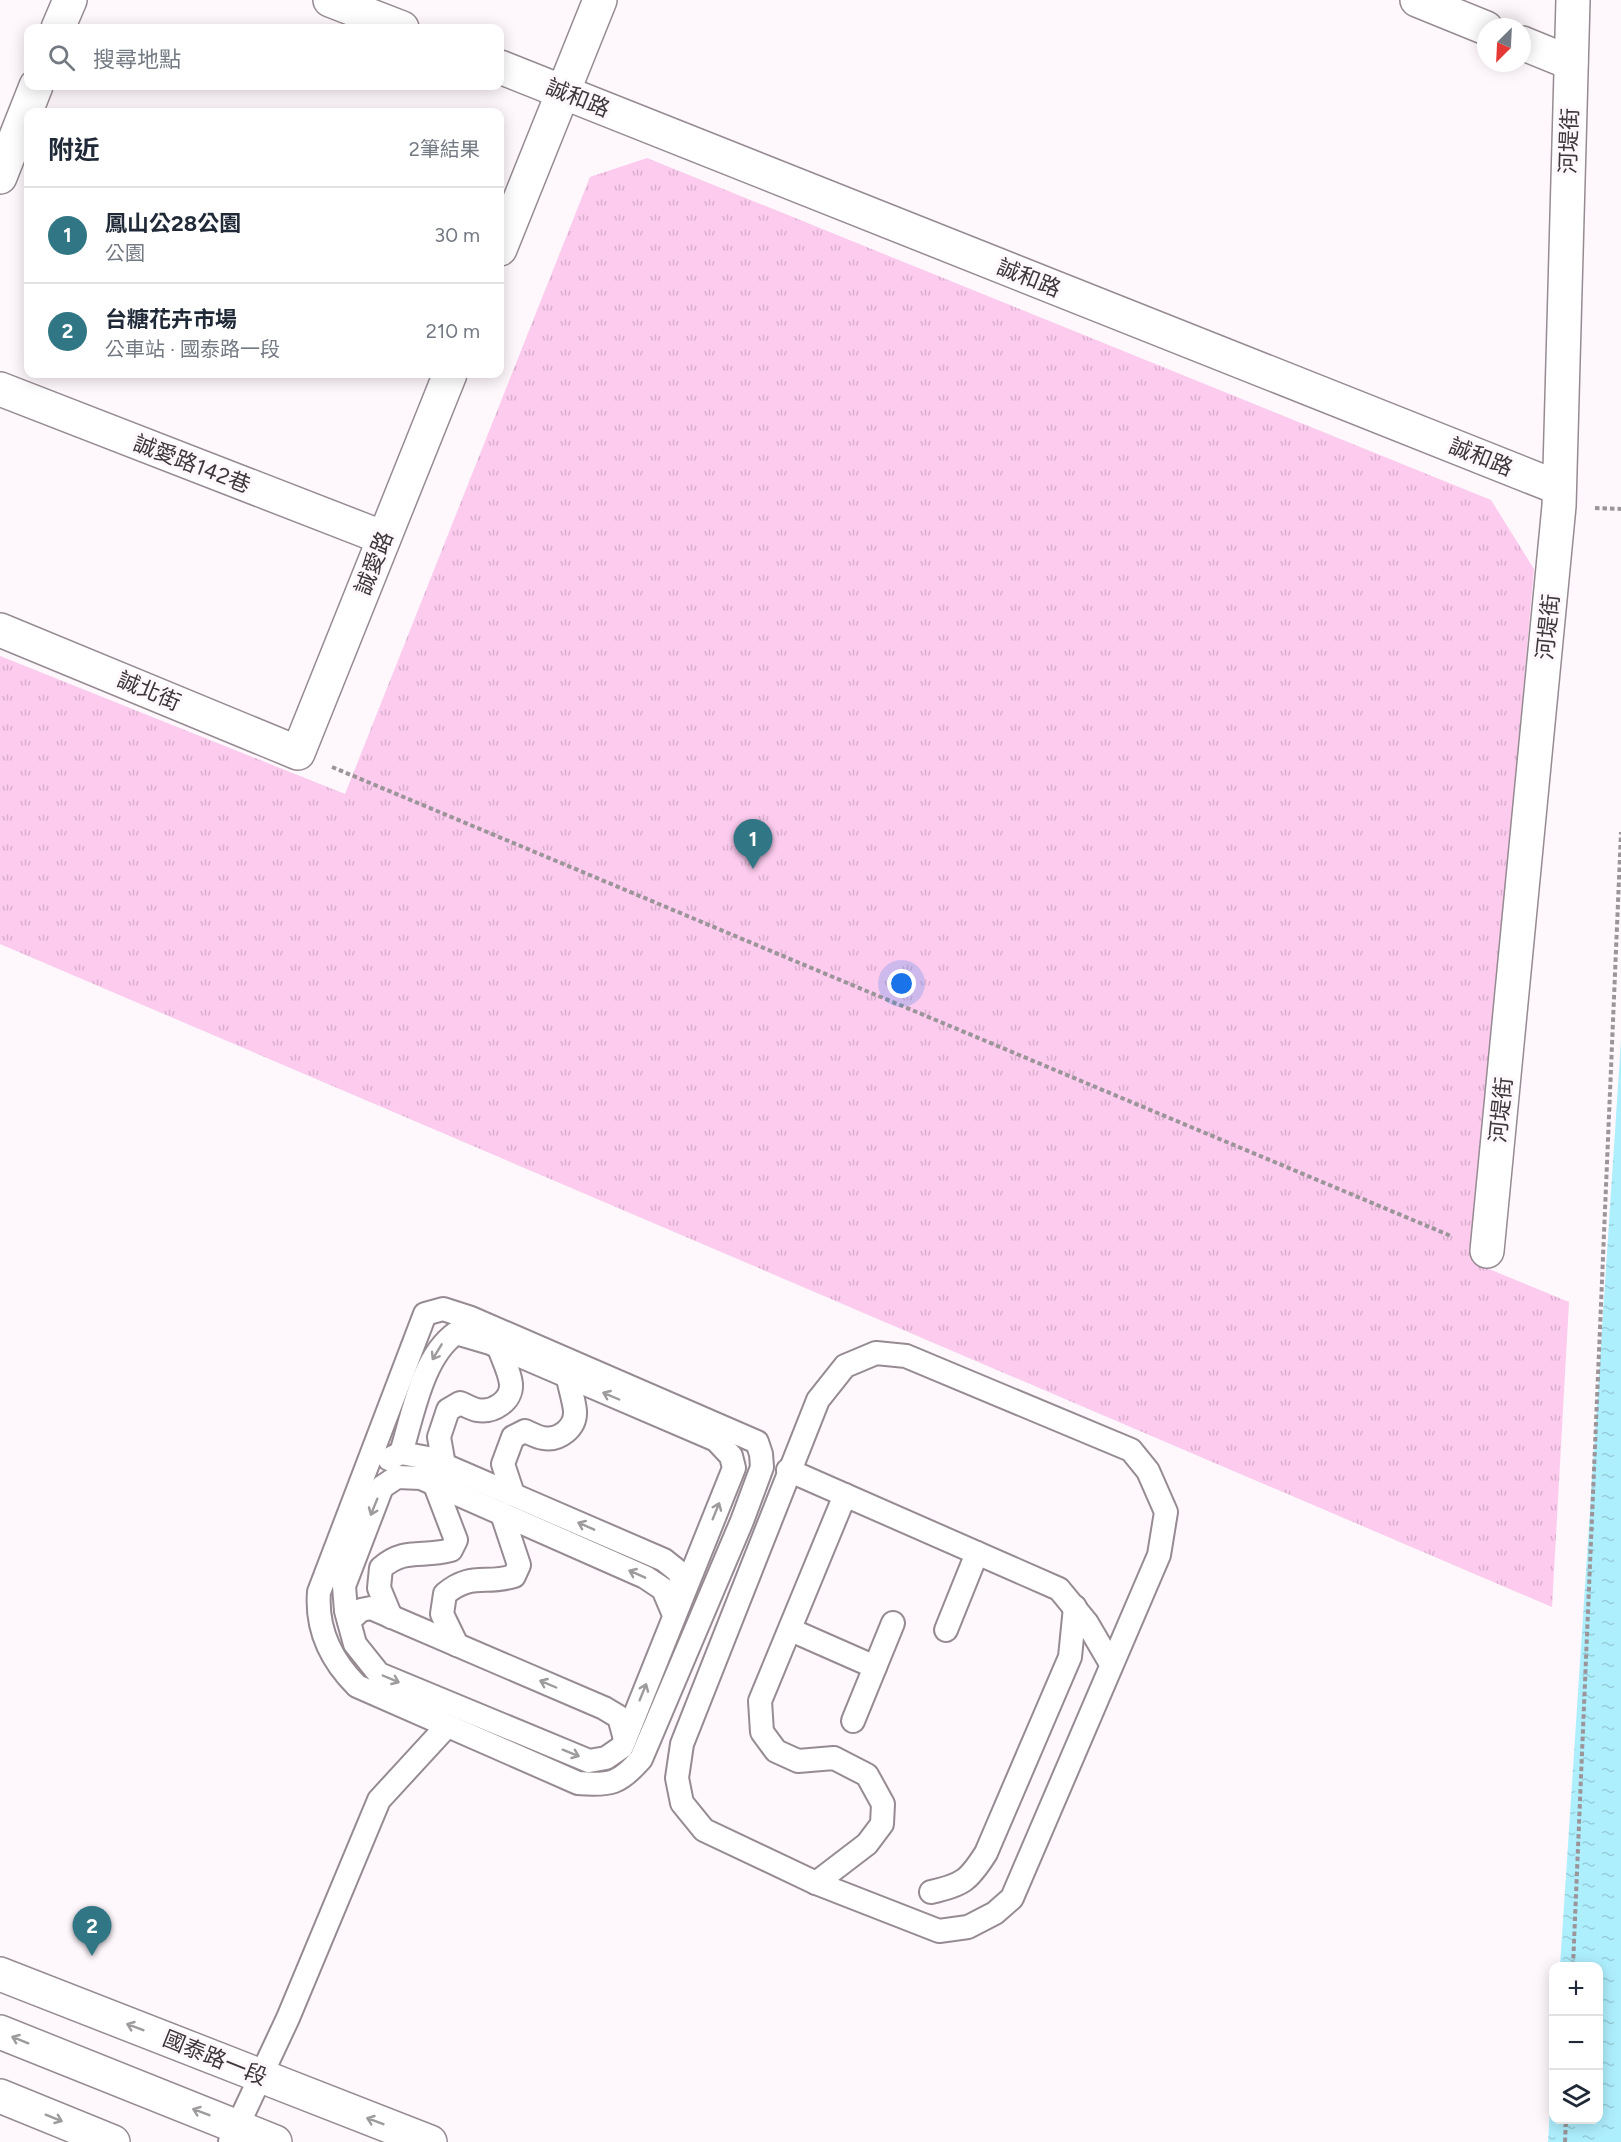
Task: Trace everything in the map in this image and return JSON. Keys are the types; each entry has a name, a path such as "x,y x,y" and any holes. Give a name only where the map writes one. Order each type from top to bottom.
{"street":[{"path":"60,24 70,0"},
{"path":"330,0 392,24"},
{"path":"504,239 600,0"},
{"path":"1417,0 1477,24"},
{"name":"河堤街","path":"1487,1251 1559,488 1573,0"},
{"path":"1531,47 1571,63"},
{"name":"誠和路","path":"504,70 1559,488"},
{"path":"27,108 34,90"},
{"path":"0,177 24,116"},
{"name":"誠愛路","path":"298,753 448,378"},
{"name":"誠愛路142巷","path":"0,389 384,538"},
{"name":"誠北街","path":"0,630 298,753"},
{"name":"國泰路一段","path":"0,1974 258,2077 430,2142"},
{"path":"0,2032 233,2134 275,2142"},
{"path":"0,2096 113,2142"}],"lane":[{"path":"443,1309 757,1442 762,1467 742,1521 696,1624 641,1759 624,1779 601,1785 578,1783 357,1686 346,1675 329,1649 317,1614 319,1592 425,1314 443,1309"},
{"path":"355,1644 380,1674 589,1761 606,1758 622,1747 734,1468 731,1456 716,1440 499,1348 456,1333 442,1343 430,1363 401,1453"},
{"path":"391,1617 379,1588 381,1568 395,1556 433,1555 451,1550 456,1540 440,1475 439,1437 448,1410 460,1403 478,1410 486,1410 499,1406 508,1397 511,1385 499,1348"},
{"path":"876,1353 906,1356 1131,1450 1148,1471 1166,1512 1160,1555 1111,1664 1012,1898 995,1913 968,1927 939,1931 816,1883 704,1830 682,1803 677,1778 682,1744 726,1636 788,1470 818,1400 845,1366 876,1353"},
{"path":"513,1494 503,1464 513,1437 525,1431 543,1438 551,1438 563,1434 573,1425 575,1413 568,1378"},
{"path":"367,1470 401,1453 428,1458 440,1475 502,1514 645,1577 663,1589 674,1615"},
{"path":"788,1470 1059,1589 1075,1607 1111,1664"},
{"path":"329,1649 344,1586 382,1487 397,1477 421,1478 440,1475 513,1494 664,1560 679,1572 684,1589"},
{"path":"816,1883 867,1844 882,1824 883,1804 867,1775 834,1758 798,1761 776,1751 762,1732 760,1701 845,1495"},
{"path":"457,1645 442,1614 445,1594 459,1582 477,1579 497,1581 514,1576 519,1565 502,1514"},
{"path":"946,1630 977,1553"},
{"path":"344,1586 355,1644 357,1686"},
{"path":"931,1892 948,1889 970,1878 986,1853 1070,1657 1075,1607"},
{"path":"349,1622 361,1610 371,1608 604,1708 619,1717 625,1739"},
{"path":"853,1721 893,1623"},
{"path":"696,1624 726,1636"},
{"path":"791,1630 875,1667"},
{"path":"233,2134 258,2077 288,2018 380,1800 447,1726"}],"path":[{"path":"298,753 1487,1251"},
{"path":"1573,1962 1621,832"},
{"path":"1565,2142 1566,2124"}],"green space":[{"path":"647,158 1491,500 1534,569 1472,1262 1569,1302 1552,1607 0,944 0,656 345,794 590,177"}],"water":[{"path":"1621,1040 1621,2142 1548,2142 1549,2124 1603,2124 1603,1962 1560,1962"}],"place":[{"name":"鳳山公28公園","path":"753,869"},
{"name":"台糖花卉市場","path":"92,1956"}]}
